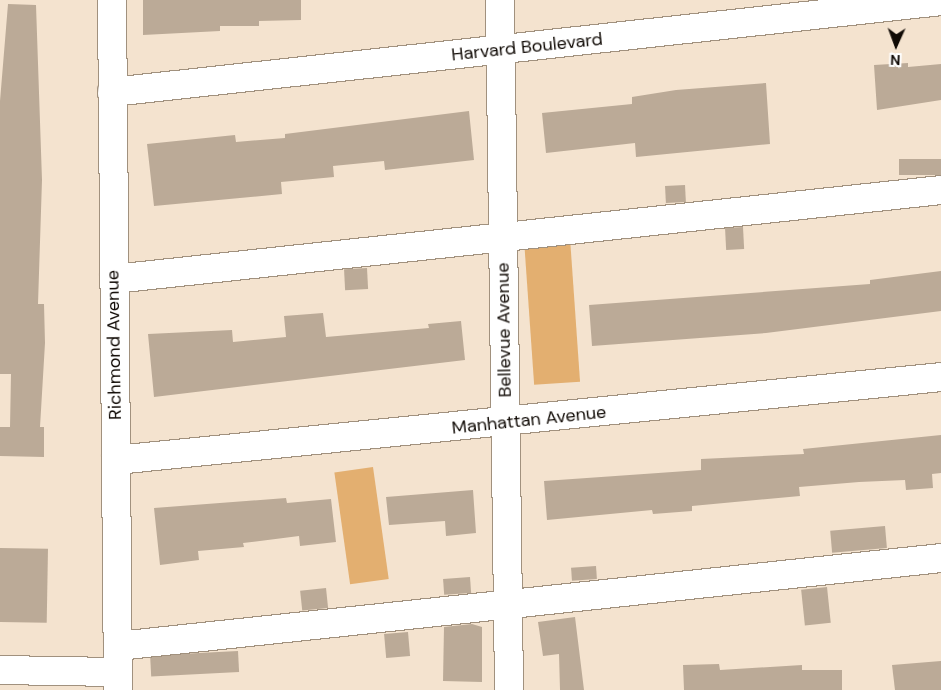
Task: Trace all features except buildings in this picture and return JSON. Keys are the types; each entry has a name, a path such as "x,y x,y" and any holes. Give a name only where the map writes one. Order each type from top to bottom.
{"street":[{"name":"Richmond Avenue","path":"112,0 118,681"},
{"name":"Bellevue Avenue","path":"500,0 509,690"},
{"name":"Harvard Boulevard","path":"112,92 941,1"},
{"path":"114,279 941,190"},
{"name":"Manhattan Avenue","path":"116,460 505,423 941,377"},
{"path":"118,646 941,558"},
{"path":"0,670 118,681"}],"shaded area":[{"path":"570,238 580,382 534,385 524,241"},
{"path":"373,467 389,579 350,584 334,472"}]}
